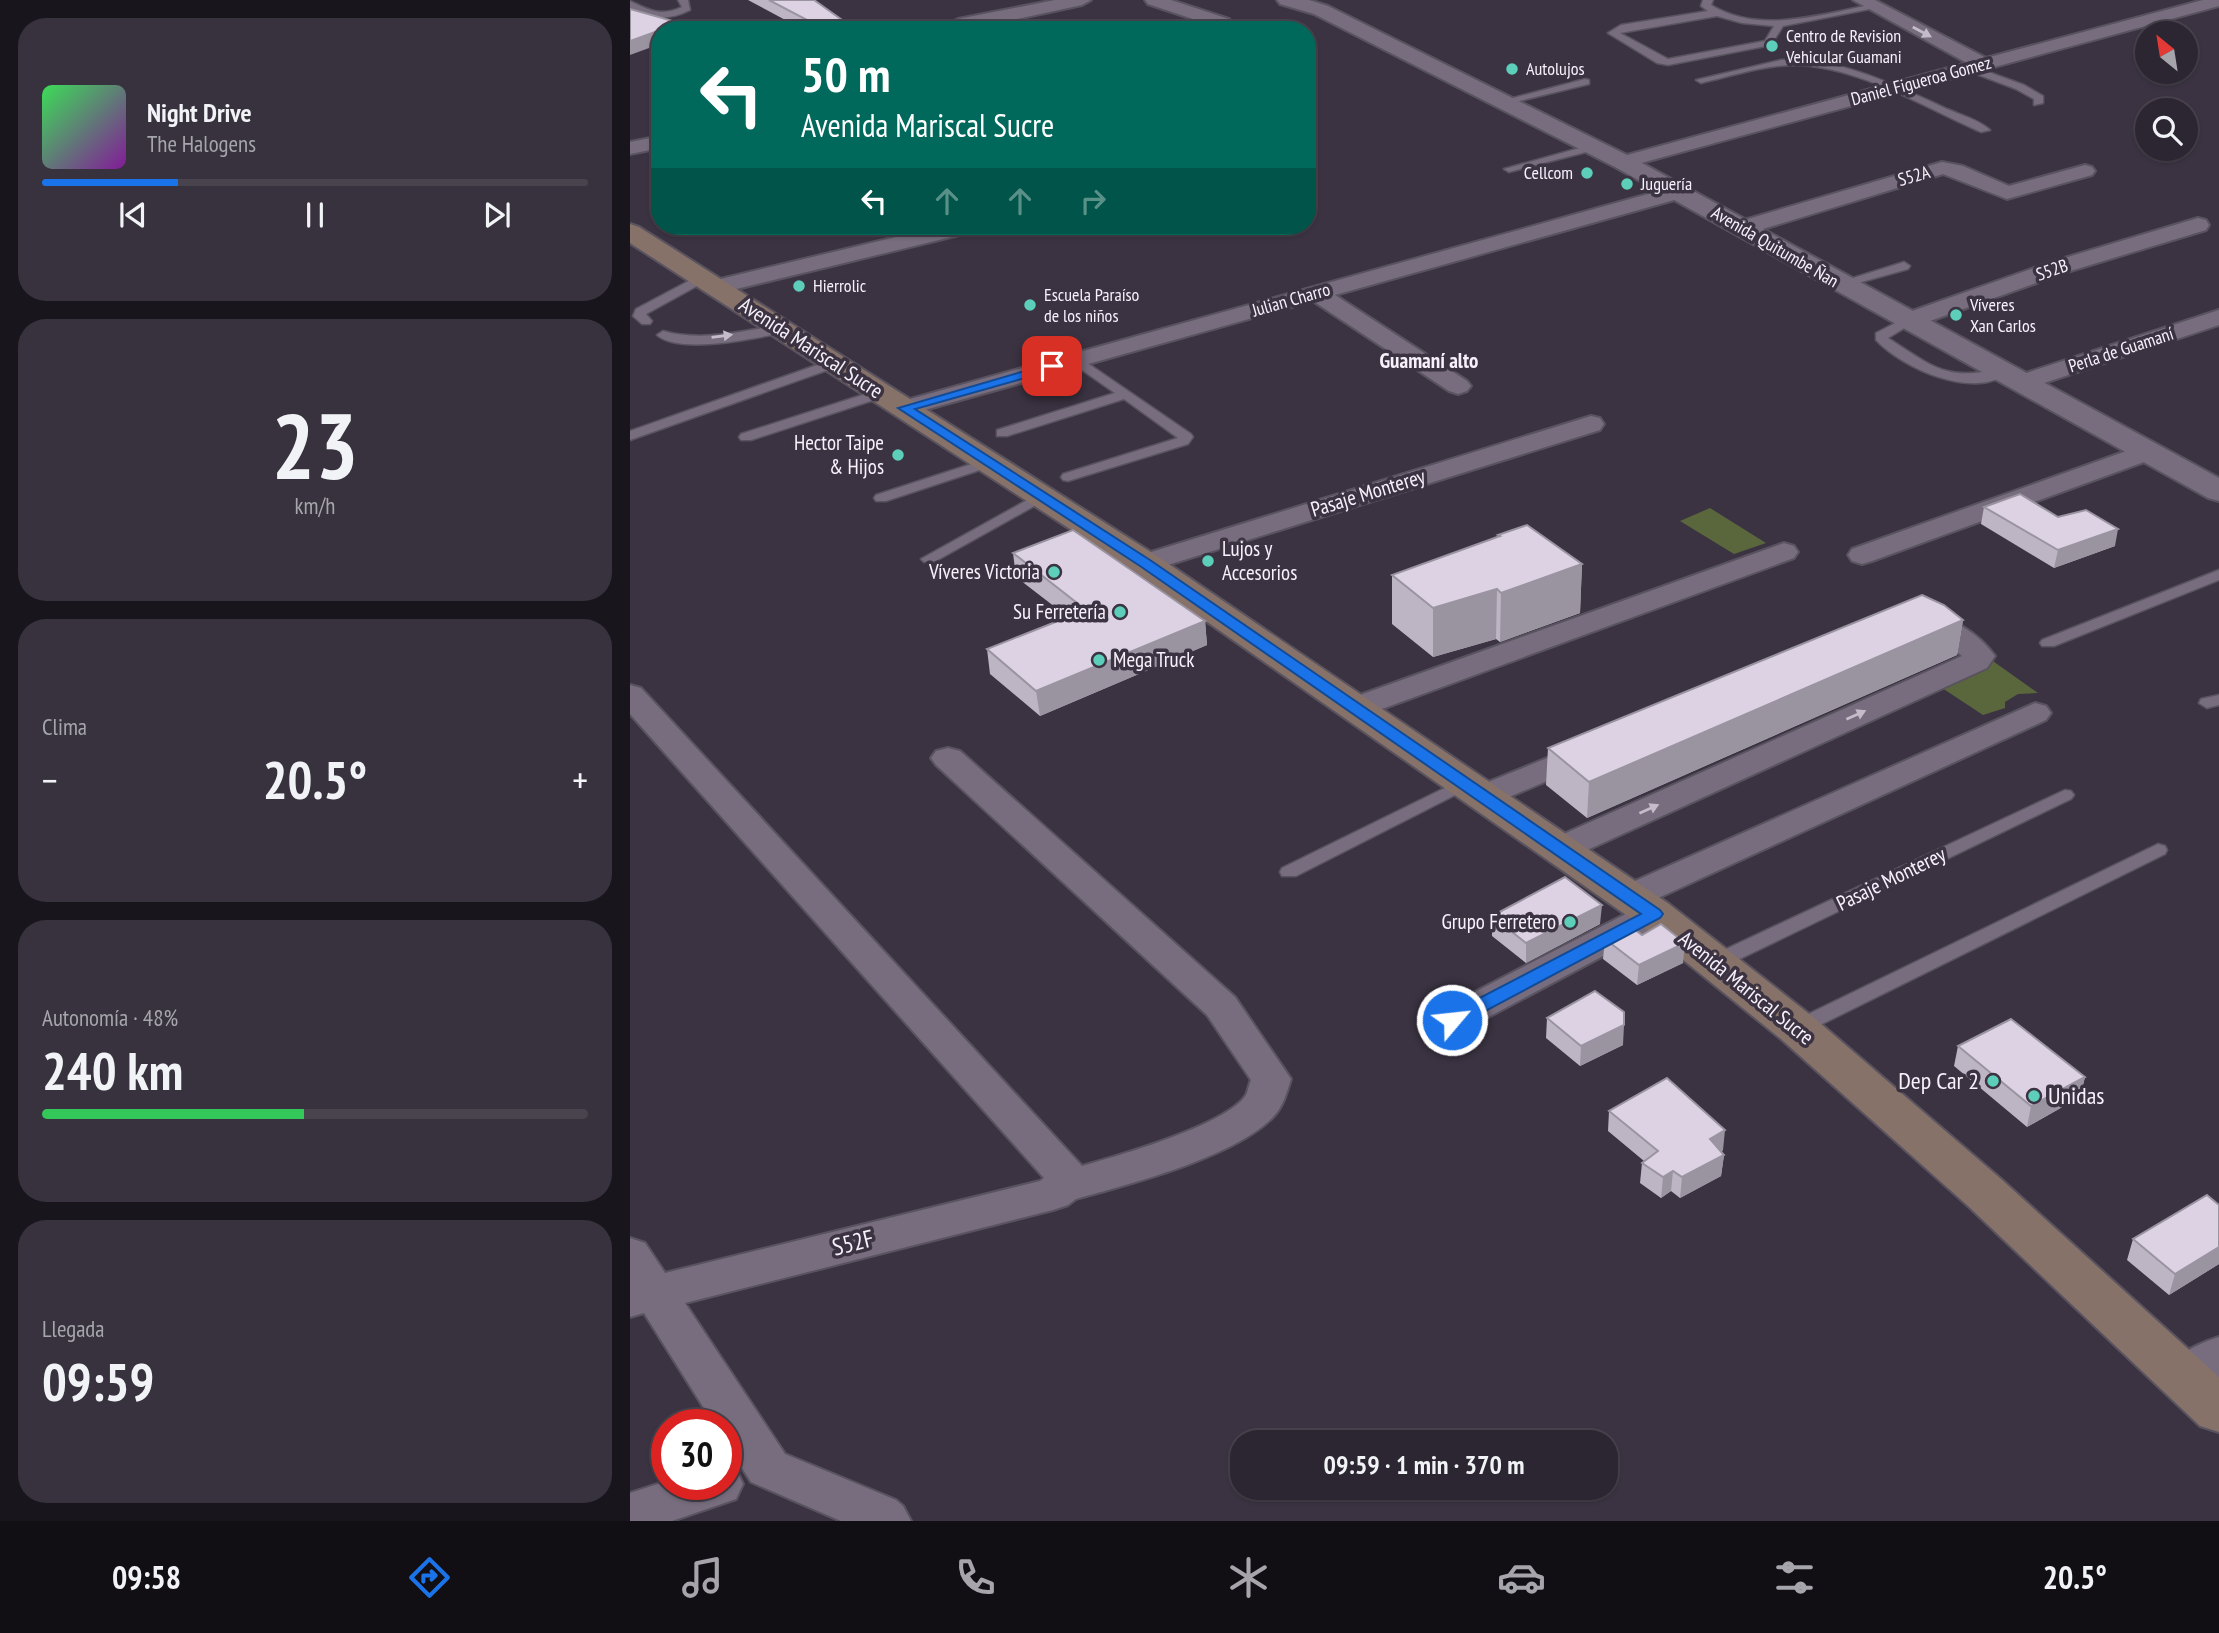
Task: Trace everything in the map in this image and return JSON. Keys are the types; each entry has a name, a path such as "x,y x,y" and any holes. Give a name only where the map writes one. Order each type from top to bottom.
{"main road":[{"name":"Avenida Mariscal Sucre","path":"630,232 893,400 996,448 1054,487 1145,563 1642,906 1797,1028 1984,1192 2201,1366 2219,1410"}],"street":[{"path":"974,21 1082,0"},
{"path":"1154,0 1217,21"},
{"name":"Avenida Quitumbe Ñan","path":"1287,0 1321,10 1623,162 2146,452 2212,482"},
{"name":"Daniel Figueroa Gomez","path":"1623,162 2219,1"},
{"path":"1869,2 1976,66"},
{"path":"630,148 651,144"},
{"name":"S52A","path":"1742,228 1942,168 1956,170 2007,193 2085,170"},
{"name":"Julian Charro","path":"893,400 1077,360 1677,192"},
{"name":"S52B","path":"1907,321 2059,267 2198,225"},
{"path":"709,283 927,235"},
{"path":"1316,293 1458,386"},
{"name":"Perla de Guamaní","path":"2013,377 2219,317"},
{"name":"Pasaje Monterey","path":"1145,563 1591,424"},
{"path":"1862,555 2146,452"},
{"path":"1357,707 1784,552"},
{"path":"1560,849 1976,661 1979,656 1970,646 1925,618 1915,617 1889,627"},
{"path":"630,695 1064,1181"},
{"path":"1452,1020 1642,906 2035,713"},
{"path":"1474,790 1613,741"},
{"name":"S52F","path":"638,1282 1053,1194 1064,1181 1112,1174 1225,1132 1261,1105 1271,1079 1220,1006 948,758"},
{"path":"638,1282 747,1475 879,1515 886,1521"},
{"path":"630,1514 672,1500"}],"lane":[{"path":"630,4 647,16 662,15 687,8 683,0"},
{"path":"1708,0 1706,6 1716,13 1746,22 1780,24 1869,2"},
{"path":"1716,13 1621,29 1613,33 1660,61 1677,62 1768,43 1780,24"},
{"path":"1701,80 1781,63 1807,63 1852,74 1985,130"},
{"path":"1976,66 2039,98 2038,103"},
{"path":"1503,102 1585,82"},
{"path":"1509,169 1594,148"},
{"path":"1840,284 1904,266"},
{"path":"646,321 639,316 640,312 709,283"},
{"path":"663,335 670,340 679,341 781,329"},
{"path":"929,559 1054,487 1183,441 1186,437 1077,360"},
{"path":"630,436 834,363"},
{"path":"881,498 1126,394"},
{"path":"746,436 893,400"},
{"path":"2048,643 2219,575"},
{"path":"1289,872 1474,790"},
{"name":"Pasaje Monterey","path":"1716,962 2065,795"},
{"path":"1797,1028 2158,850"}],"green space":[{"path":"1710,508 1766,543 1734,554 1680,521"},
{"path":"1990,659 2038,693 2018,694 2005,702 2005,708 1983,715 1936,684"}],"building":[{"path":"769,0 814,0 844,21 809,21"},
{"path":"630,9 673,21 651,21 651,33 630,41"},
{"path":"2020,494 2058,517 2086,510 2118,529 2058,550 1984,507"},
{"path":"1527,525 1582,564 1501,593 1497,589 1433,608 1392,575 1500,536 1498,535"},
{"path":"1073,530 1205,621 1036,691 987,649 1086,610 1013,553"},
{"path":"1922,595 1944,605 1963,620 1589,782 1548,748"},
{"path":"1565,877 1602,905 1526,943 1492,916"},
{"path":"1661,924 1685,943 1639,965 1605,939 1630,926 1642,935"},
{"path":"1595,991 1624,1012 1624,1025 1581,1046 1547,1018"},
{"path":"2011,1019 2085,1077 2031,1106 1958,1046"},
{"path":"1667,1078 1725,1130 1710,1139 1724,1155 1682,1177 1673,1171 1663,1177 1642,1163 1658,1151 1609,1111"},
{"path":"2207,1195 2219,1205 2219,1247 2175,1274 2133,1239"}],"place":[{"name":"Centro de Revision Vehicular Guamani","path":"1772,46"},
{"name":"Autolujos","path":"1512,69"},
{"name":"Cellcom","path":"1587,173"},
{"name":"Juguería","path":"1627,184"},
{"name":"Hierrolic","path":"799,286"},
{"name":"Escuela Paraíso de los niños","path":"1030,305"},
{"name":"Víveres Xan Carlos","path":"1956,315"},
{"name":"Hector Taipe & Hijos","path":"898,455"},
{"name":"Lujos y Accesorios","path":"1208,561"},
{"name":"Víveres Victoria","path":"1054,572"},
{"name":"Su Ferretería","path":"1120,612"},
{"name":"Mega Truck","path":"1099,660"},
{"name":"Grupo Ferretero","path":"1570,922"},
{"name":"Dep Car 2","path":"1993,1081"},
{"name":"Unidas","path":"2034,1096"}],"district":[{"name":"Guamaní alto","path":"1429,361"}],"route":[{"path":"1052,366 905,408 1145,563 1654,914 1452,1020"}]}
